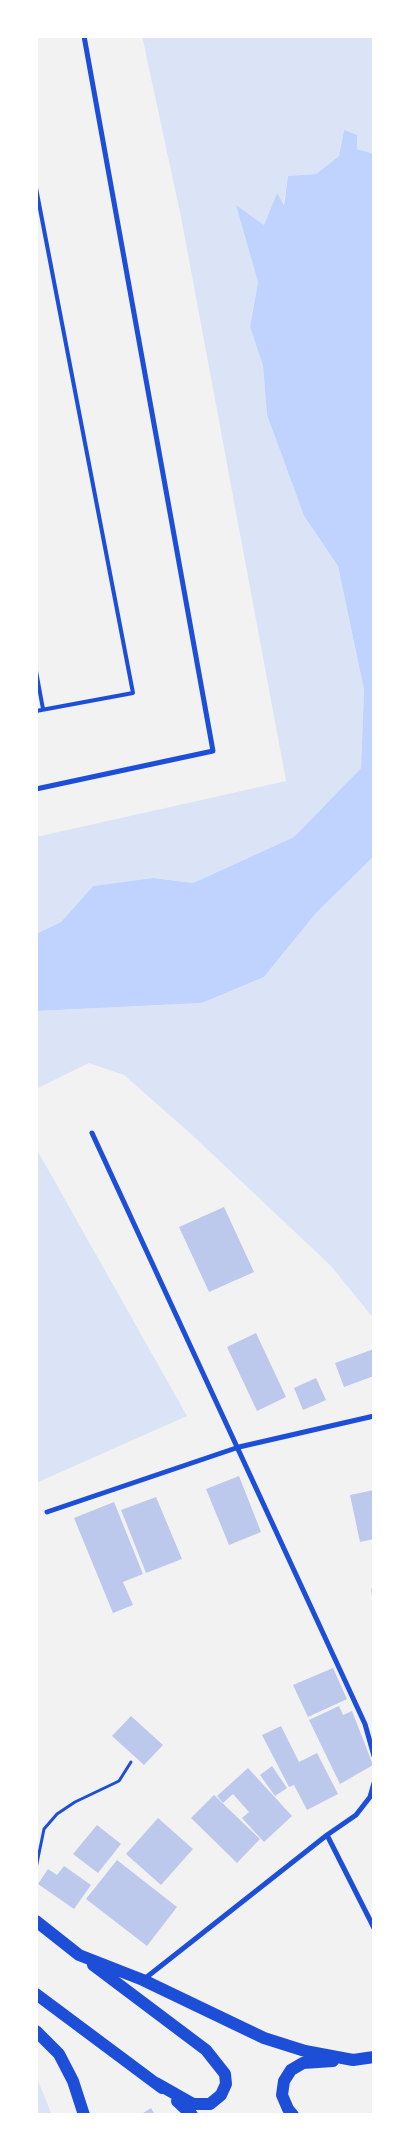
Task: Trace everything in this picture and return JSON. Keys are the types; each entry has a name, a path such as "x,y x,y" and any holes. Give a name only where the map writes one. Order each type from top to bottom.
{"main road":[{"path":"36,1921 206,2050 225,2074 226,2084 221,2095 210,2104 193,2104 156,2083"},
{"path":"79,1955 143,1980 264,2038 305,2052 353,2060"},
{"path":"36,1994 156,2083 192,2115"},
{"path":"36,2031 58,2054 73,2081 84,2115"},
{"path":"293,2115 282,2095 284,2081 291,2070 303,2063 374,2058"}],"street":[{"path":"36,789 213,751 84,36"},
{"path":"92,1133 366,1724 374,1756"},
{"path":"47,1512 239,1447 374,1416"},
{"path":"143,1980 327,1835 356,1815 370,1797 374,1783"},
{"path":"327,1835 374,1928"}],"lane":[{"path":"36,188 133,693 36,711"},
{"path":"36,671 43,710"}],"path":[{"path":"36,1868 44,1828 57,1814 75,1802 119,1781 131,1762"}],"shaded area":[{"path":"142,36 374,36 374,154 357,149 344,130 339,156 316,174 288,176 283,206 277,193 264,225 237,206 258,282 250,327 263,366 267,415 304,516 338,566 364,690 361,768 294,837 193,883 153,878 93,886 61,922 36,934 36,837 286,781 181,217"},
{"path":"374,856 374,1319 331,1266 191,1134 124,1075 89,1063 36,1089 36,1011 202,1003 264,977 316,913"},
{"path":"36,1148 187,1416 36,1483"},
{"path":"36,2076 52,2115 36,2115"}],"water":[{"path":"344,130 357,135 357,149 374,154 374,856 316,913 264,977 202,1003 36,1011 36,934 61,922 93,886 153,878 193,883 294,837 361,768 364,690 338,566 304,516 267,415 263,366 250,327 258,282 236,205 264,225 277,193 284,205 288,176 316,174 339,156"}],"building":[{"path":"224,1207 254,1272 209,1292 179,1227"},
{"path":"256,1333 286,1397 257,1411 227,1347"},
{"path":"374,1349 374,1376 344,1387 335,1363"},
{"path":"316,1378 326,1400 303,1410 294,1388"},
{"path":"239,1476 261,1532 229,1545 206,1489"},
{"path":"374,1490 374,1539 360,1542 350,1495"},
{"path":"156,1497 182,1559 146,1573 121,1510"},
{"path":"114,1502 143,1574 123,1582 133,1605 113,1613 74,1518"},
{"path":"371,1589 374,1589 374,1602 373,1602"},
{"path":"333,1668 347,1699 308,1717 293,1685"},
{"path":"339,1706 343,1715 352,1711 373,1765 340,1784 309,1720"},
{"path":"131,1716 163,1745 144,1765 112,1736"},
{"path":"281,1726 299,1762 317,1753 338,1794 307,1810 294,1785 289,1787 262,1735"},
{"path":"272,1766 287,1788 275,1796 260,1775"},
{"path":"248,1768 292,1816 264,1842 242,1818 249,1812 233,1794 223,1803 217,1796"},
{"path":"214,1795 260,1839 237,1863 191,1818"},
{"path":"158,1818 193,1849 161,1885 126,1854"},
{"path":"97,1825 121,1844 98,1873 73,1854"},
{"path":"117,1860 177,1907 147,1946 86,1899"},
{"path":"64,1866 91,1885 74,1909 38,1884 48,1869 57,1875"},
{"path":"151,2108 155,2115 140,2115"}]}
